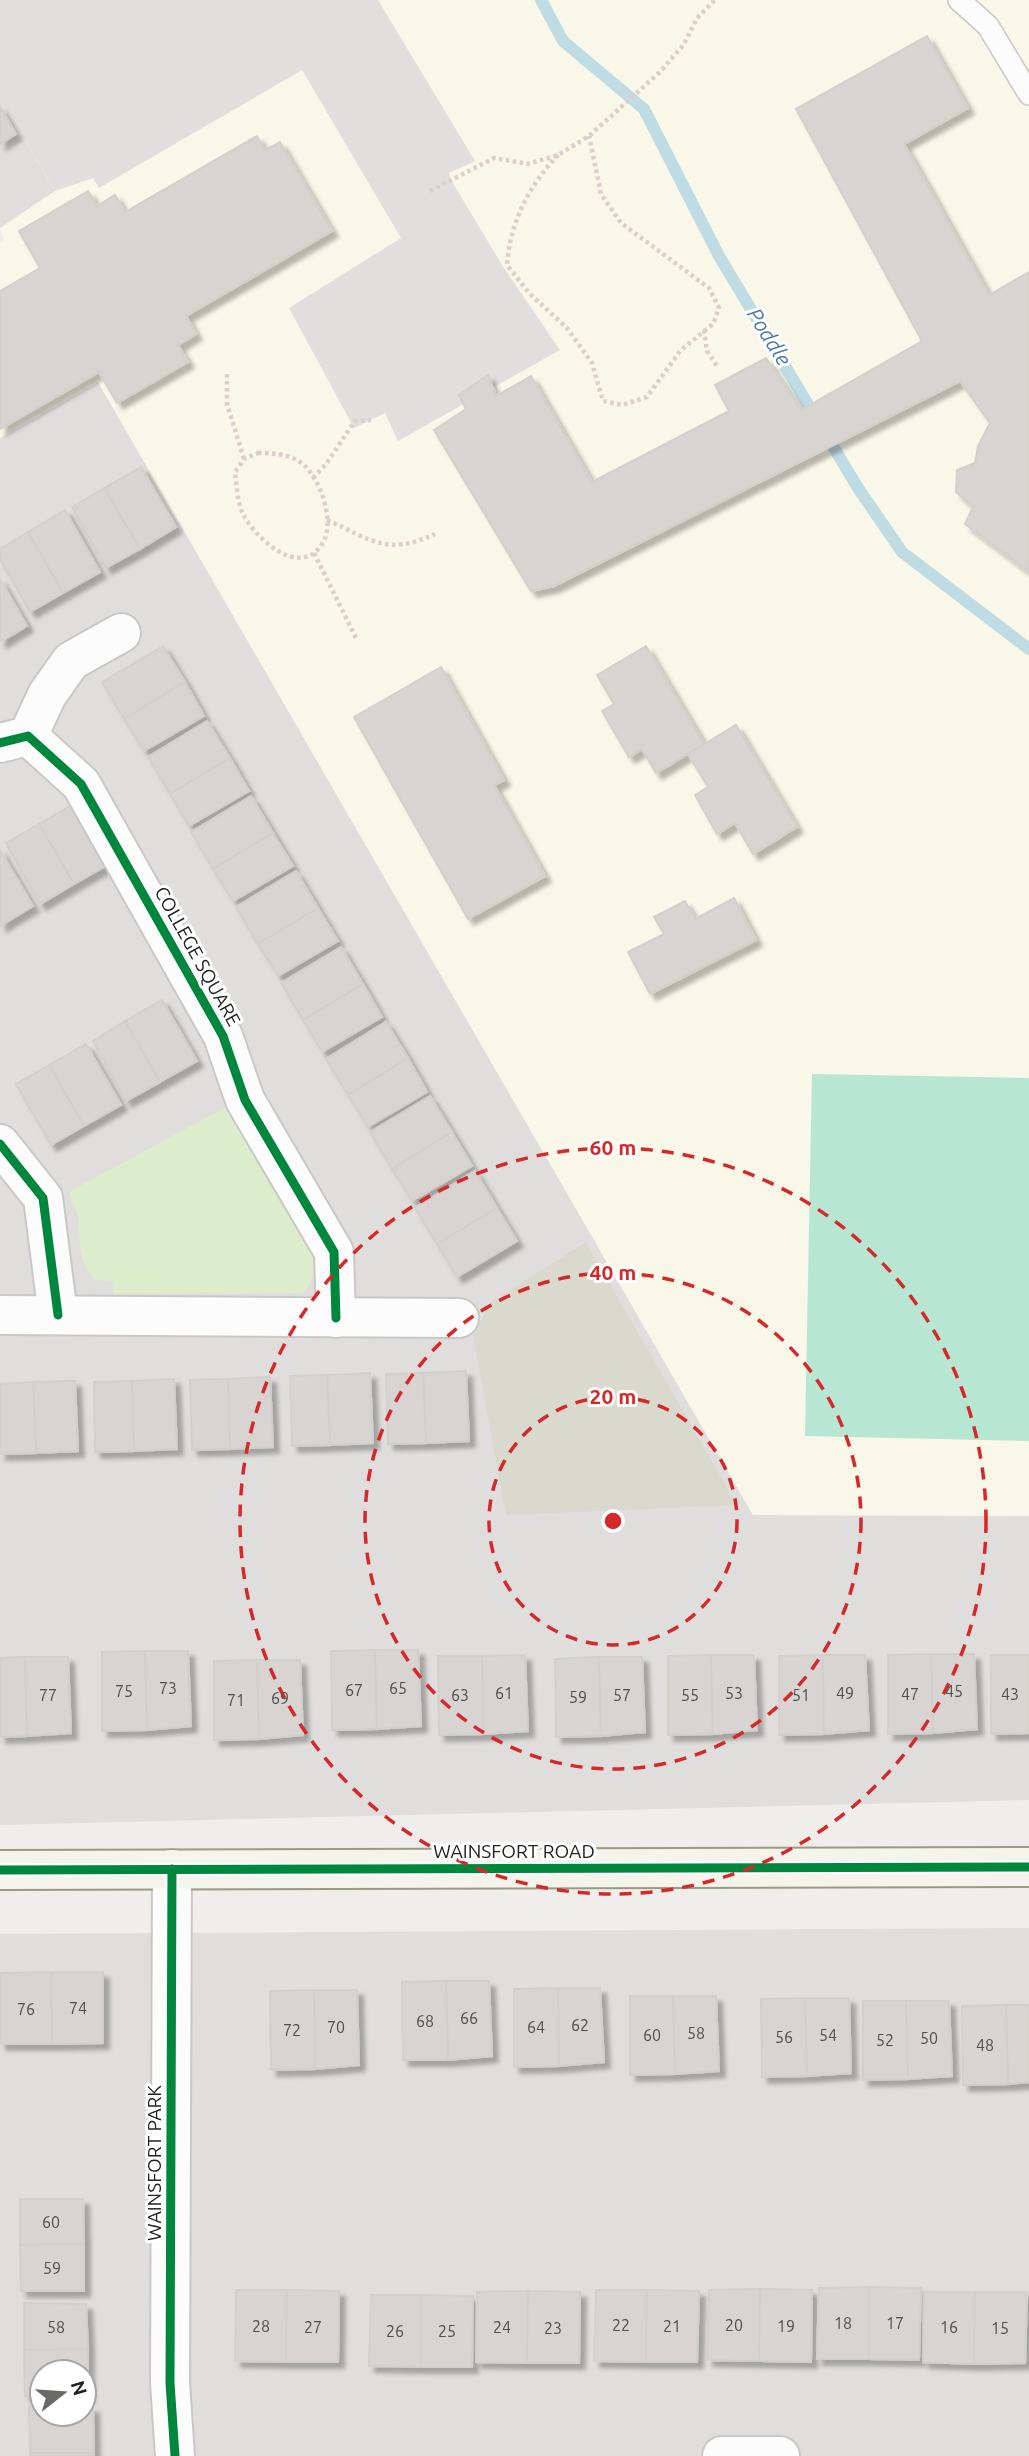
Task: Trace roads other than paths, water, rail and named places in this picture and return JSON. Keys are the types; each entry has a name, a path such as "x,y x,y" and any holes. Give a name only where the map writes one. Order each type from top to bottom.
{"main road":[{"name":"WAINSFORT ROAD","path":"0,1870 1029,1867"}],"street":[{"name":"COLLEGE SQUARE","path":"121,633 71,660 14,740 81,784 223,1036 245,1100 334,1252 336,1318"},
{"path":"0,1144 43,1198 58,1315"},
{"path":"0,1315 459,1318"},
{"name":"WAINSFORT PARK","path":"172,1869 170,2383 175,2456"},
{"path":"722,2456 780,2456"}],"lane":[{"path":"959,0 988,26 1029,94"}],"waterway":[{"name":"Poddle","path":"541,0 563,41 644,109 719,256 858,488 902,552 1029,649"}]}
